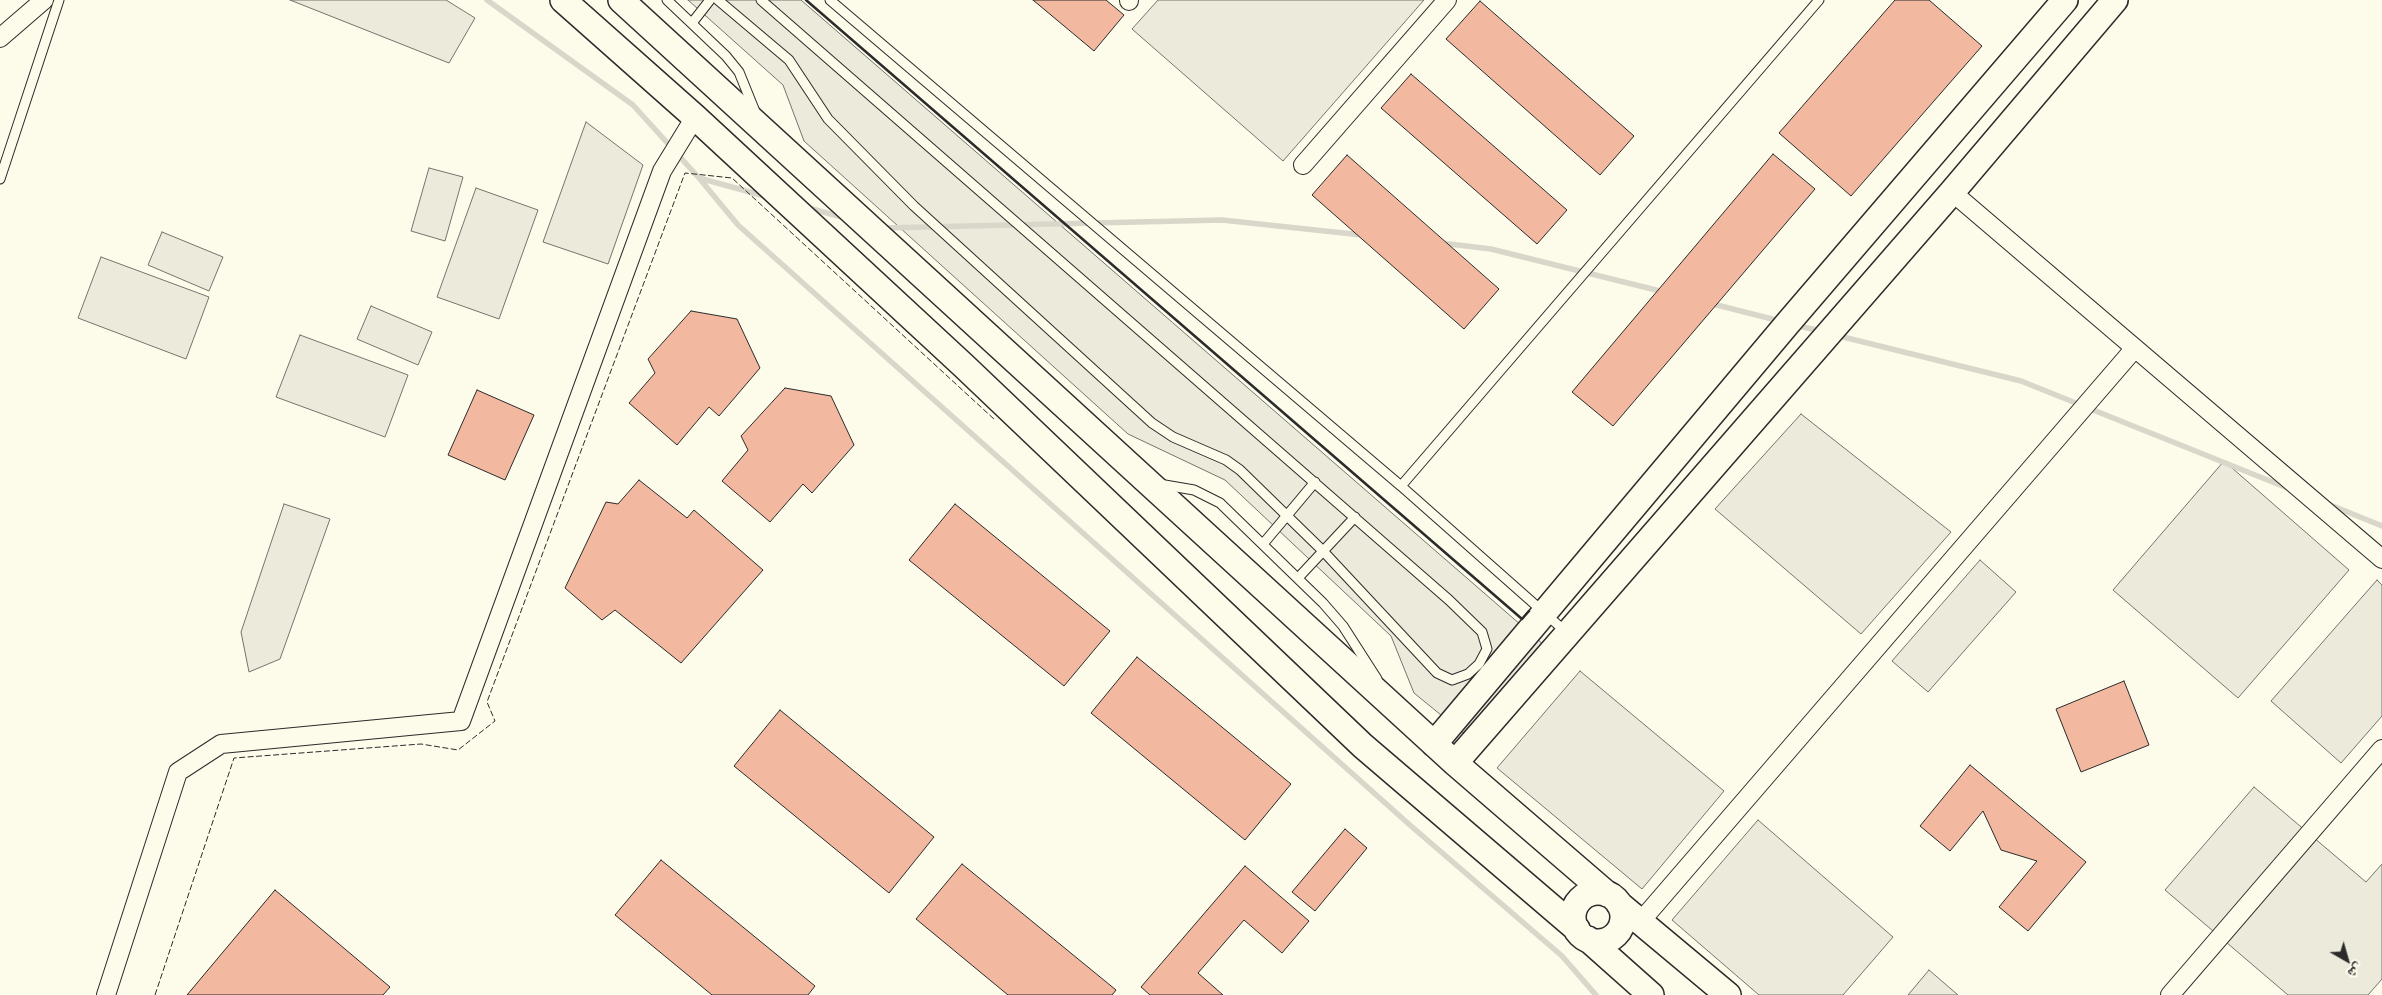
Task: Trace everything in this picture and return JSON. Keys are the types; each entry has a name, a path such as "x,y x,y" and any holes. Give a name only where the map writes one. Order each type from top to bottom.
{"street":[{"path":"0,38 44,0"},
{"path":"563,0 695,117 971,372 1363,746 1651,995"},
{"path":"621,0 1455,763 1728,995"},
{"path":"1303,165 1447,0"},
{"path":"1434,744 1788,323 2065,0"},
{"path":"1455,763 1952,192 2115,0"},
{"path":"106,995 178,772 221,744 461,721 662,172 695,117"},
{"path":"1952,192 2382,559"},
{"path":"1641,921 2135,348"},
{"path":"2170,995 2382,749"},
{"path":"1590,893 1613,899 1623,919 1616,933 1603,941 1582,934 1573,920 1577,904 1590,893"}],"lane":[{"path":"0,179 59,0"},
{"path":"667,0 726,56 739,72 763,130"},
{"path":"692,23 710,0"},
{"path":"718,0 789,60 828,120 914,206 1152,423 1173,437 1226,460 1240,470 1323,551 1437,673 1452,680 1468,674 1479,664 1487,649 1482,632 1355,517 761,0"},
{"path":"830,0 1401,486 1568,634"},
{"path":"1401,486 1819,0"},
{"path":"1148,482 1194,490 1220,503 1298,578 1343,626 1398,711"},
{"path":"1263,544 1315,482"},
{"path":"1298,578 1355,517"}],"shaded area":[{"path":"290,0 446,0 475,18 449,63"},
{"path":"688,0 801,0 1544,645 1463,733 1414,693 1391,636 1225,480 1128,434 804,141 783,85"},
{"path":"1158,0 1424,0 1283,161 1132,29"},
{"path":"586,122 643,165 608,264 543,242"},
{"path":"429,168 463,177 445,241 411,231"},
{"path":"476,188 538,210 499,319 437,297"},
{"path":"162,232 223,257 209,291 148,265"},
{"path":"101,257 209,297 186,359 78,318"},
{"path":"371,306 432,332 418,365 357,339"},
{"path":"300,335 408,375 385,437 276,397"},
{"path":"1801,414 1951,532 1861,634 1715,509"},
{"path":"2224,461 2349,570 2238,698 2113,590"},
{"path":"284,504 330,519 280,659 249,672 241,632"},
{"path":"1980,560 2016,592 1928,692 1892,661"},
{"path":"2377,580 2382,585 2382,716 2341,763 2271,701"},
{"path":"1580,671 1724,791 1642,889 1497,768"},
{"path":"2254,787 2366,882 2382,864 2382,979 2368,995 2288,995 2165,890"},
{"path":"1758,820 1893,937 1843,995 1759,995 1672,920"},
{"path":"1929,970 1958,995 1908,995"}],"building":[{"path":"1033,0 1106,0 1124,15 1094,51"},
{"path":"1895,0 1929,0 1982,46 1851,196 1779,133"},
{"path":"1480,1 1634,136 1600,175 1446,39"},
{"path":"1411,74 1567,210 1537,244 1381,108"},
{"path":"1773,154 1815,189 1613,426 1572,392"},
{"path":"1347,155 1499,289 1464,329 1312,195"},
{"path":"691,311 737,319 760,368 719,416 709,407 677,445 629,403 655,373 648,359"},
{"path":"785,388 831,396 854,445 812,493 803,484 770,522 722,481 748,450 741,436"},
{"path":"477,390 534,415 505,480 448,455"},
{"path":"639,480 687,518 694,510 763,570 681,663 615,610 602,620 565,588 606,502 618,504"},
{"path":"955,504 1110,631 1064,686 909,560"},
{"path":"1137,657 1291,784 1245,840 1091,713"},
{"path":"2124,681 2149,745 2081,772 2056,709"},
{"path":"780,710 934,837 889,893 734,766"},
{"path":"1970,765 2086,862 2028,931 1999,907 2037,861 2001,850 1983,811 1950,851 1920,826"},
{"path":"1345,829 1367,848 1315,911 1292,892"},
{"path":"661,860 815,986 808,995 712,995 615,915"},
{"path":"962,864 1116,990 1112,995 1008,995 916,919"},
{"path":"1245,866 1309,921 1282,953 1244,920 1198,973 1223,995 1150,995 1141,987"},
{"path":"275,890 390,987 383,995 187,995"}],"waterway":[{"path":"487,0 633,105 699,178 768,197"},
{"path":"699,178 738,225 1411,826 1562,956 1596,995"},
{"path":"805,207 845,218"},
{"path":"883,228 1222,220 1362,235"},
{"path":"1441,243 1491,249 1664,292"},
{"path":"1709,303 1780,321"},
{"path":"1794,325 1821,331"},
{"path":"1835,335 2021,381 2290,489"},
{"path":"2328,504 2382,526"}],"fence":[{"path":"155,995 234,758 421,744 458,750 495,721 487,702 685,173 732,178 995,420"}],"wall":[{"path":"806,0 1522,619 1529,611"}]}
